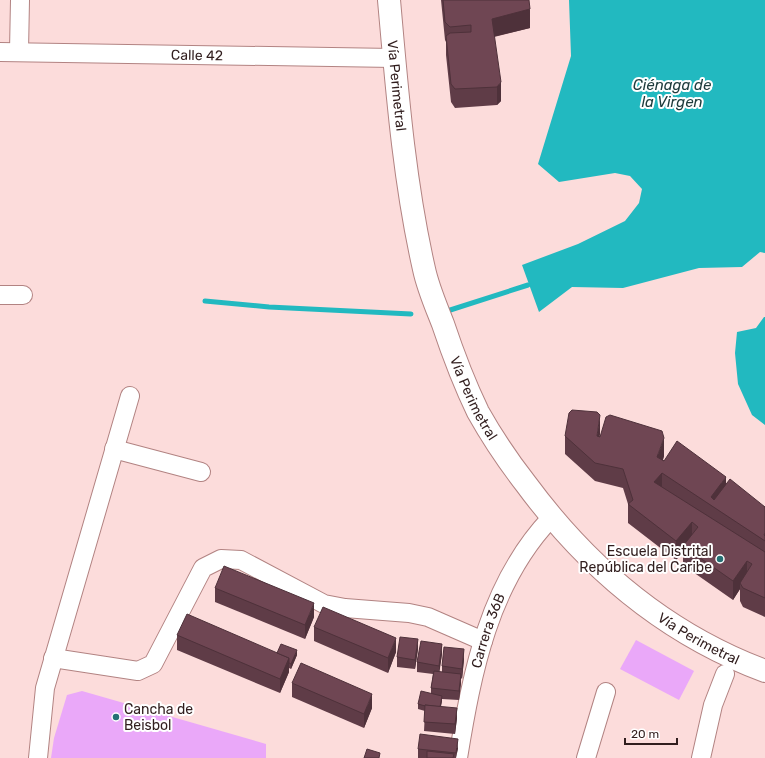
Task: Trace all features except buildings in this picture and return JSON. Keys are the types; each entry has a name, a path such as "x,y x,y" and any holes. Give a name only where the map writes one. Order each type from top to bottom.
{"street":[{"path":"19,52 20,0"},
{"name":"Vía Perimetral","path":"389,0 405,159 425,271 453,356 479,413 504,454 551,518 600,570 648,608 695,640 731,659 765,671"},
{"name":"Calle 42","path":"0,52 394,58"},
{"path":"0,295 23,295"},
{"path":"38,758 45,688 130,396"},
{"path":"114,449 201,472"},
{"name":"Carrera 36B","path":"458,758 468,698 483,641 494,609 511,572 542,527 551,518"},
{"path":"53,658 138,671 153,664 203,568 221,559 241,560 324,604 345,608 409,613 428,617 483,641"},
{"path":"701,758 713,705 725,674"},
{"path":"586,758 606,692"}],"shaded area":[{"path":"636,640 694,671 679,700 620,669"},
{"name":"Cancha de Beisbol","path":"82,691 266,744 266,758 51,758 54,738 67,695"}],"water":[{"name":"Ciénaga de la Virgen","path":"569,0 765,0 765,253 760,252 742,267 699,268 623,288 572,287 539,312 522,265 578,244 625,221 639,203 642,189 630,176 615,173 559,182 538,164 571,56"},
{"path":"764,317 765,425 752,415 738,384 735,353 737,332 756,328"}],"waterway":[{"path":"444,312 528,285"},
{"path":"205,301 269,307 411,314"}],"place":[{"name":"Escuela Distrital República del Caribe","path":"720,559"},
{"name":"Cancha de Beisbol","path":"116,717"}]}
